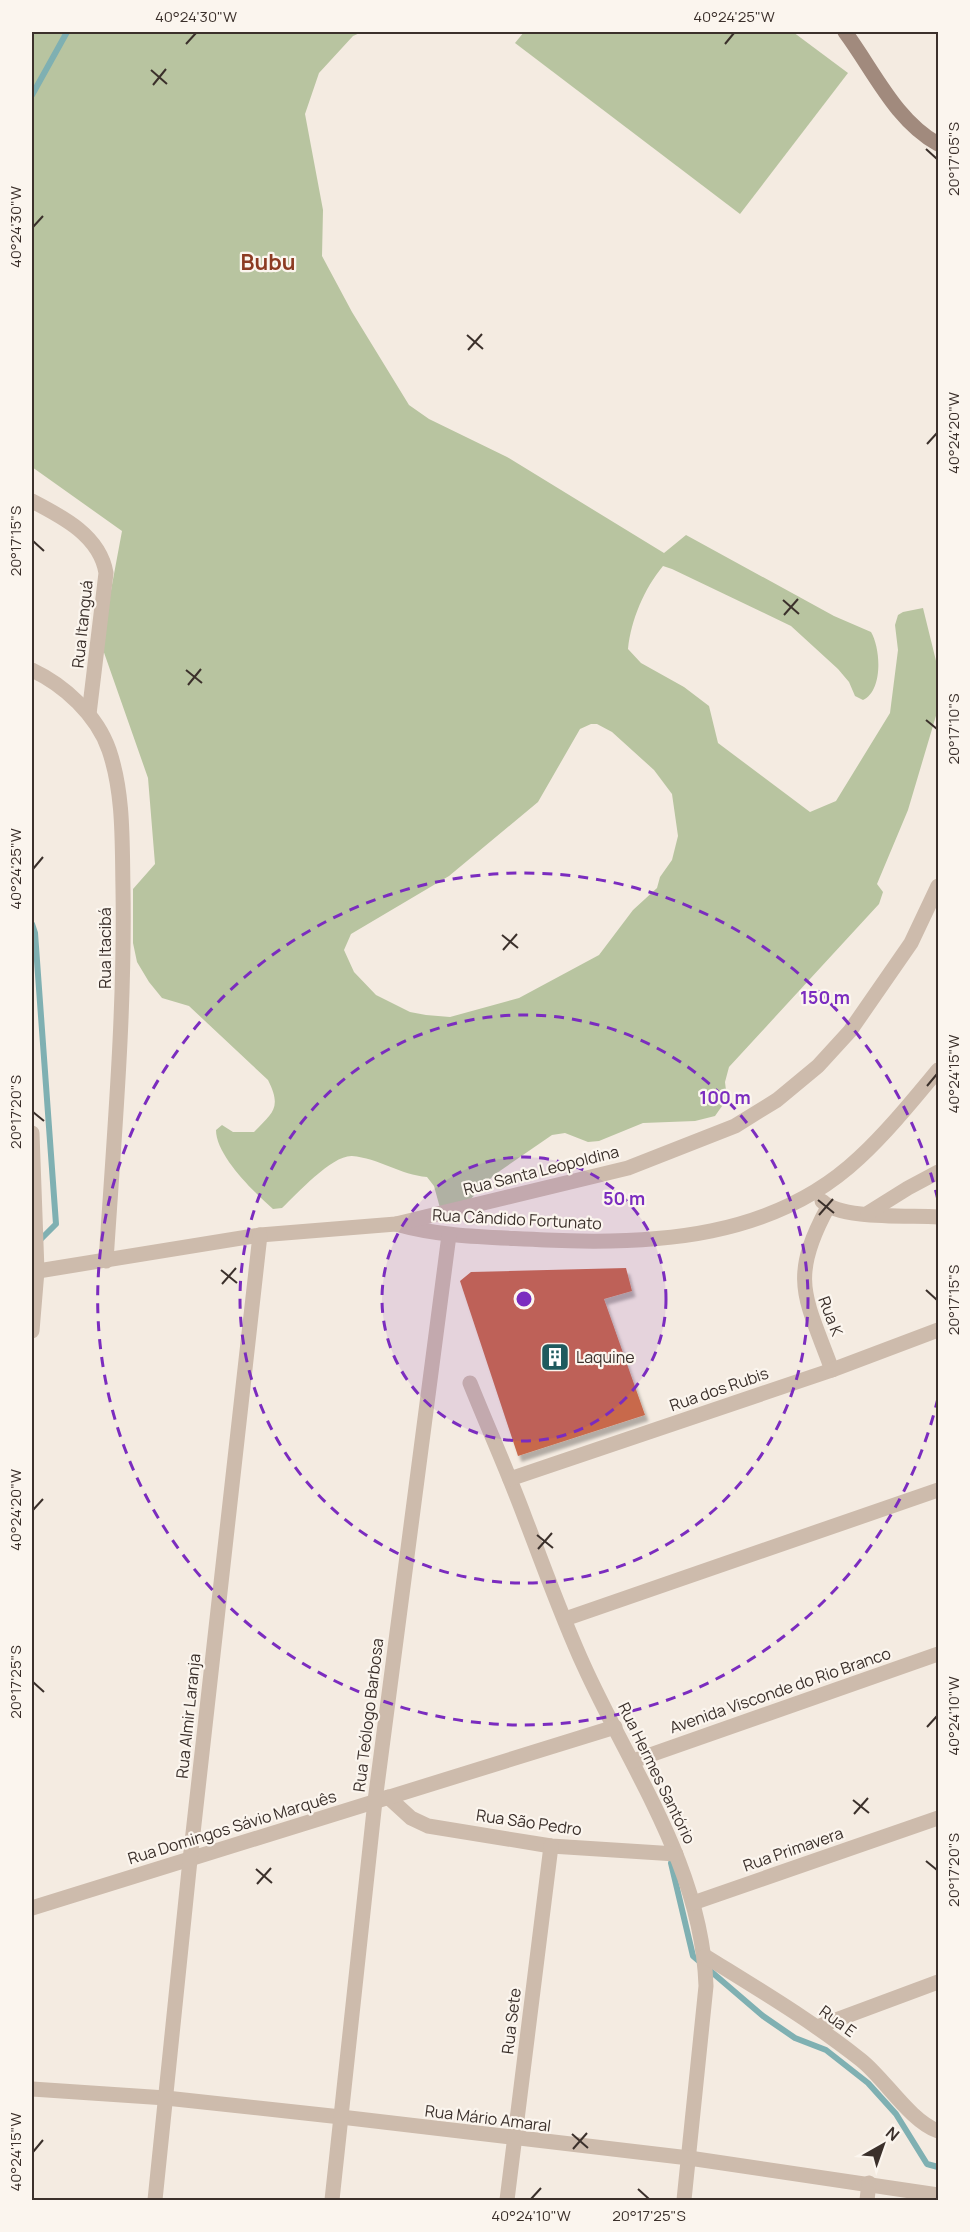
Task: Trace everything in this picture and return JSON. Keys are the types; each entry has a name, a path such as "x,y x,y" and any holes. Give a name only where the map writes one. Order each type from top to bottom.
{"street":[{"path":"845,32 900,113 924,136 939,144"},
{"name":"Rua Itanguá","path":"32,501 58,515 89,538 103,558 105,573 89,714"},
{"name":"Rua Itacibá","path":"32,670 68,694 89,714 108,748 118,785 122,830 124,962 106,1261"},
{"name":"Rua Santa Leopoldina","path":"34,1272 260,1235 396,1224 628,1168 735,1126 777,1100 818,1066 850,1031 911,943 939,886"},
{"name":"Rua Cândido Fortunato","path":"396,1224 449,1235 601,1243 701,1235 759,1218 813,1192 858,1159 939,1070"},
{"path":"32,1132 34,1272 32,1331"},
{"path":"868,1213 939,1172"},
{"path":"813,1192 828,1207 849,1212 939,1216"},
{"name":"Rua K","path":"828,1207 808,1248 803,1270 804,1293 832,1370"},
{"name":"Rua Almir Laranja","path":"155,2200 190,1860 260,1235"},
{"name":"Rua Teólogo Barbosa","path":"332,2200 449,1235"},
{"name":"Rua dos Rubis","path":"510,1479 832,1370 939,1330"},
{"name":"Rua Hermes Santório","path":"470,1383 584,1665 633,1761 676,1854 693,1903 705,1956 706,1986 684,2200"},
{"path":"565,1619 939,1490"},
{"name":"Avenida Visconde do Rio Branco","path":"633,1761 939,1654"},
{"name":"Rua Domingos Sávio Marquês","path":"32,1908 615,1727"},
{"name":"Rua São Pedro","path":"382,1799 428,1826 551,1846 676,1854"},
{"name":"Rua Primavera","path":"693,1903 939,1818"},
{"name":"Rua Sete","path":"507,2200 551,1846"},
{"name":"Rua E","path":"705,1956 817,2027 863,2062 915,2114 939,2131"},
{"path":"817,2027 939,1982"},
{"name":"Rua Mário Amaral","path":"32,2089 166,2098 341,2117 689,2158 939,2194"},
{"path":"867,2200 869,2183"}],"green space":[{"path":"32,32 362,32 353,36 319,73 305,114 323,210 322,256 352,312 409,405 429,419 507,457 664,553 686,535 834,616 871,632 877,649 877,679 874,688 863,700 855,696 849,682 838,669 791,626 663,566 640,605 632,627 628,649 641,663 684,687 709,706 718,743 810,812 836,801 890,713 898,650 895,625 898,615 923,608 938,669 938,709 908,810 877,884 883,892 879,904 729,1067 725,1082 727,1099 715,1116 695,1121 643,1123 599,1141 588,1142 565,1133 552,1135 494,1175 463,1207 440,1208 434,1186 427,1177 352,1156 344,1157 325,1168 282,1208 273,1209 247,1184 229,1162 222,1151 216,1130 222,1125 233,1132 254,1132 270,1114 275,1103 268,1080 189,1006 162,998 137,962 133,943 133,889 155,864 148,778 101,644 122,531 32,467","holes":["597,724 612,732 654,770 672,794 678,836 672,860 660,877 657,888 633,910 599,955 519,998 450,1017 410,1012 376,995 354,972 344,950 351,934 449,876 538,802 580,729"]},
{"path":"524,32 793,32 848,73 740,214 515,43"}],"building":[{"name":"Laquine","path":"626,1268 632,1291 604,1299 645,1415 518,1456 460,1281 471,1272"}],"waterway":[{"path":"32,95 67,32"},
{"path":"32,924 35,933 56,1224 38,1242"},
{"path":"671,1863 693,1956 763,2016 795,2038 826,2050 868,2083 896,2114 927,2164 938,2167"}],"place":[{"name":"Laquine","path":"555,1357"}],"district":[{"name":"Bubu","path":"268,262"}]}
